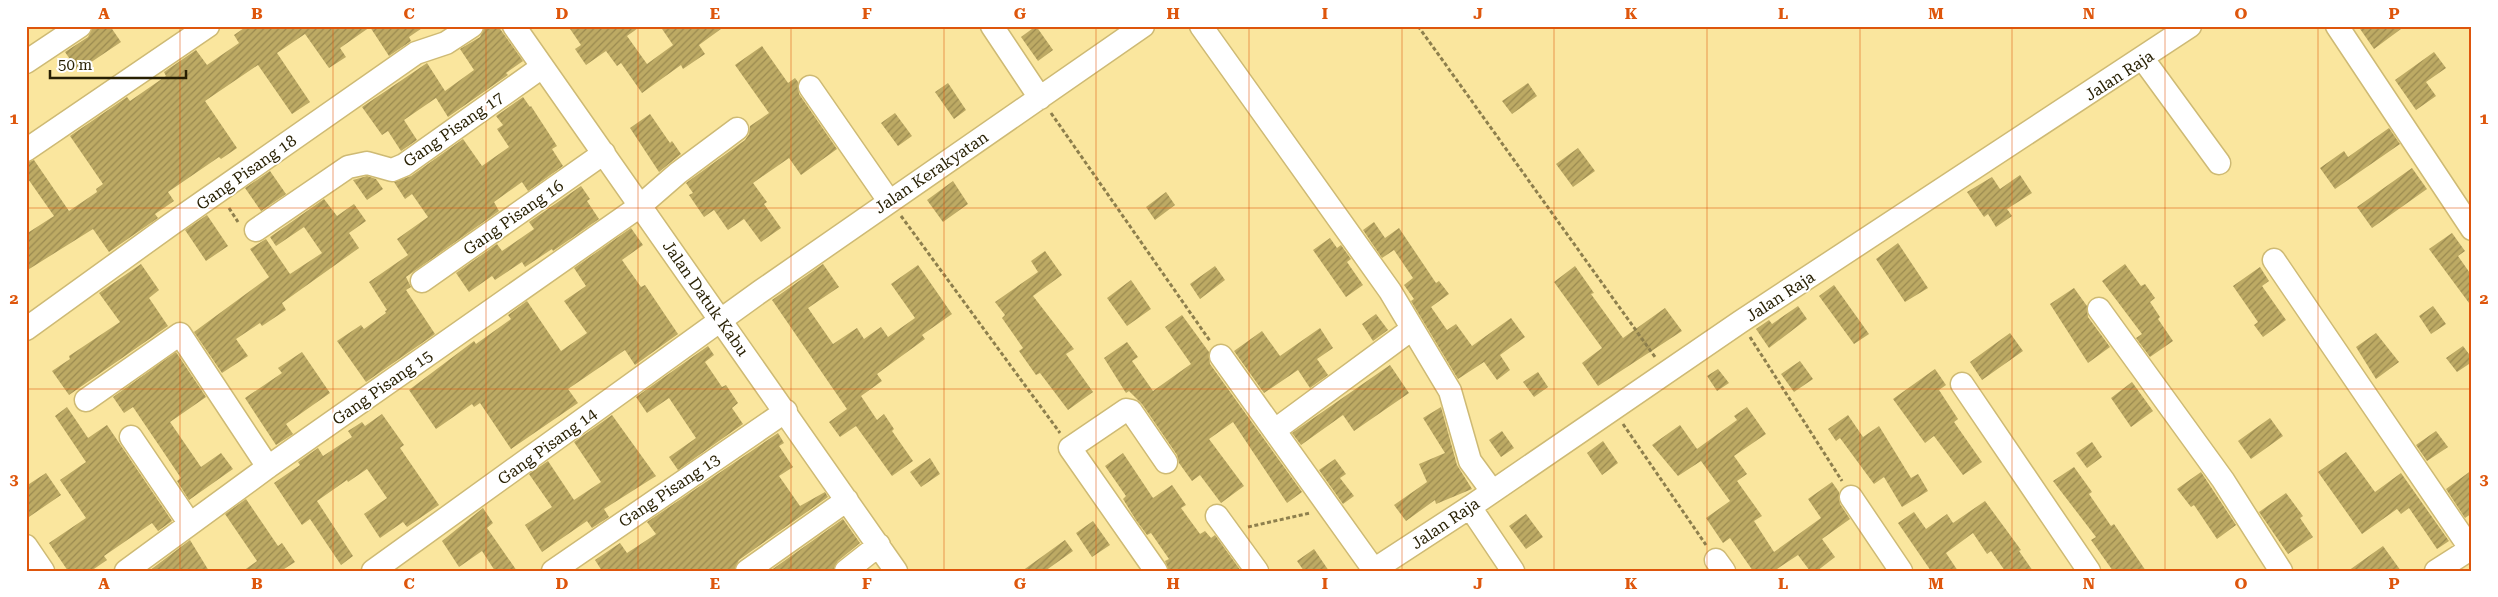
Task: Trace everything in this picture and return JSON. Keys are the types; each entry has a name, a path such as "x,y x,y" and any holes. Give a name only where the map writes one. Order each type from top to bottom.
{"street":[{"path":"26,62 80,26"},
{"path":"26,150 208,26"},
{"name":"Gang Pisang 18","path":"26,329 218,191 416,53 446,43 472,26"},
{"name":"Jalan Datuk Kabu","path":"514,26 786,411 896,571"},
{"path":"992,26 1040,98"},
{"name":"Jalan Kerakyatan","path":"721,321 889,201 1143,26"},
{"path":"1201,26 1390,291 1450,391 1470,461 1477,474 1492,492"},
{"name":"Jalan Raja","path":"1373,570 1470,507 1740,322 2148,65 2190,26"},
{"path":"2337,26 2472,229"},
{"path":"2148,65 2219,163"},
{"name":"Gang Pisang 17","path":"256,230 348,168 367,163 392,170 404,165 542,67"},
{"path":"810,87 889,201"},
{"name":"Gang Pisang 15","path":"126,571 268,467 640,206 678,173 737,129"},
{"name":"Gang Pisang 16","path":"422,281 604,153"},
{"path":"2274,260 2471,549 2436,571"},
{"path":"2099,309 2223,480 2282,571"},
{"name":"Gang Pisang 14","path":"373,571 721,321"},
{"path":"1275,430 1412,329"},
{"path":"86,400 180,334 268,467"},
{"path":"1221,356 1373,570"},
{"path":"1962,384 2089,571"},
{"path":"1156,571 1070,448 1120,412 1126,410 1131,411 1166,462"},
{"name":"Gang Pisang 13","path":"553,571 786,411"},
{"path":"131,437 190,524"},
{"path":"1851,497 1901,571"},
{"path":"747,571 847,500"},
{"path":"1470,507 1513,571"},
{"path":"1218,516 1257,571"},
{"path":"846,571 879,545"},
{"path":"26,546 43,571"}],"path":[{"path":"1418,26 1665,372"},
{"path":"1040,98 1221,356"},
{"path":"218,191 241,226 256,230"},
{"path":"889,201 1070,448"},
{"path":"1740,322 1851,497"},
{"path":"1612,409 1720,565"},
{"path":"1218,516 1224,521 1240,527 1330,509"}],"building":[{"path":"93,26 110,26 121,42 78,71 65,52 88,37"},
{"path":"247,26 425,26 409,37 411,41 389,56 370,27 340,48 346,57 329,68 305,34 277,53 310,102 292,114 258,65 205,101 237,148 221,159 219,157 168,192 174,201 155,214 158,218 109,252 93,229 26,271 26,234 54,216 26,176 26,163 34,160 69,211 97,192 96,189 103,184 70,136 127,97 130,101 166,76 164,72 196,50 207,65 239,43 234,35"},
{"path":"485,26 498,26 523,61 506,73 508,75 448,117 436,98 404,120 417,140 401,151 388,131 382,135 362,107 427,63 445,91 474,70 460,49 480,37"},
{"path":"568,26 641,26 627,36 647,64 673,45 660,26 725,26 699,45 705,54 683,69 681,65 642,93 621,63 617,66 606,51 586,65 575,49 581,45"},
{"path":"1036,26 1053,50 1038,61 1021,37"},
{"path":"2358,26 2405,26 2374,49"},
{"path":"762,46 788,83 795,78 798,82 799,94 837,149 801,175 789,158 753,183 767,202 764,204 781,228 761,242 744,219 728,230 714,210 704,217 689,195 693,193 686,183 745,140 749,134 750,126 769,113 735,65"},
{"path":"2434,52 2446,68 2426,82 2436,96 2416,110 2395,80"},
{"path":"948,83 966,110 954,119 935,92"},
{"path":"1528,83 1537,96 1512,114 1502,101"},
{"path":"523,97 557,146 552,149 563,166 528,191 522,182 494,202 499,211 406,277 411,287 406,290 435,334 366,382 337,341 361,325 364,329 386,313 385,311 387,310 369,282 408,255 397,239 428,217 412,194 405,199 394,182 411,176 463,139 482,166 509,147 497,129 503,125 496,116"},
{"path":"895,113 912,136 898,146 881,123"},
{"path":"650,114 670,143 672,141 681,154 659,172 630,128"},
{"path":"2389,128 2400,144 2335,189 2320,168 2344,151 2348,157"},
{"path":"1578,148 1595,171 1573,187 1556,164"},
{"path":"2412,168 2427,189 2372,228 2357,207"},
{"path":"270,171 286,194 261,211 245,188"},
{"path":"2020,175 2032,193 2007,209 2012,216 1996,227 1988,214 1984,217 1967,192 1992,177 2000,189"},
{"path":"367,176 376,179 383,189 367,200 353,180"},
{"path":"953,181 968,204 943,222 927,200"},
{"path":"581,186 590,199 587,201 599,219 553,251 552,249 525,267 522,262 495,280 492,276 469,292 456,273 497,244 502,251 534,229 529,222"},
{"path":"1166,192 1175,205 1155,220 1146,207"},
{"path":"324,199 337,216 354,204 366,221 349,233 359,248 282,303 286,310 262,326 260,323 236,339 248,356 222,373 194,332 269,277 250,249 261,242 266,239 290,274 322,253 304,227 276,246 270,237"},
{"path":"207,215 228,246 206,261 185,230"},
{"path":"1374,222 1385,238 1399,228 1436,283 1439,281 1449,294 1431,307 1447,330 1456,324 1472,346 1511,318 1525,337 1500,355 1510,370 1497,380 1484,362 1458,379 1411,301 1414,299 1404,285 1413,278 1394,250 1382,258 1363,230"},
{"path":"631,228 643,245 622,260 641,287 645,285 678,334 635,365 625,350 568,389 578,403 511,449 480,403 474,407 472,404 436,429 409,390 474,341 476,344 511,319 508,315 527,301 561,351 587,333 564,301 586,286 574,268"},
{"path":"2452,233 2465,251 2458,256 2472,276 2472,307 2429,249"},
{"path":"1330,238 1337,248 1341,245 1351,259 1347,262 1363,285 1346,297 1313,250"},
{"path":"1898,243 1928,288 1905,302 1876,259"},
{"path":"1045,251 1062,275 1033,296 1074,349 1066,354 1093,392 1068,410 1040,373 1036,375 1019,351 1023,348 1002,318 1005,315 995,302 1038,272 1031,261"},
{"path":"141,264 159,290 149,298 168,326 69,395 52,371 70,359 69,356 120,322 99,293"},
{"path":"823,264 839,287 808,308 833,344 857,328 864,339 881,327 888,337 915,318 891,284 918,265 952,314 922,335 925,339 877,374 882,381 861,396 877,420 884,414 894,429 892,431 913,461 892,476 856,426 840,437 829,422 847,409 772,300"},
{"path":"2125,264 2141,286 2145,284 2155,298 2150,302 2160,317 2158,319 2173,341 2150,357 2136,338 2142,334 2102,281"},
{"path":"1215,266 1225,280 1200,299 1190,284"},
{"path":"1575,266 1594,293 1591,294 1623,338 1665,308 1682,331 1598,386 1582,363 1602,348 1554,282"},
{"path":"2260,267 2269,281 2262,286 2286,320 2263,337 2254,325 2258,322 2233,286"},
{"path":"1131,280 1151,309 1127,326 1107,298"},
{"path":"1834,285 1869,334 1854,344 1819,296"},
{"path":"2074,288 2087,306 2088,317 2110,347 2088,363 2050,304"},
{"path":"1798,306 1807,319 1769,348 1756,329 1769,320 1772,324"},
{"path":"2433,306 2446,324 2431,334 2419,316"},
{"path":"1376,314 1388,330 1373,341 1362,324"},
{"path":"1182,315 1209,352 1210,364 1302,492 1287,503 1233,422 1209,439 1244,486 1221,503 1200,475 1192,481 1179,463 1177,455 1142,404 1129,391 1126,393 1104,358 1127,342 1138,357 1132,361 1153,391 1191,364 1165,327"},
{"path":"1320,328 1333,348 1317,359 1328,375 1310,388 1298,370 1264,393 1234,351 1262,331 1280,356"},
{"path":"2010,333 2023,351 1982,380 1970,362"},
{"path":"2376,333 2399,362 2376,379 2356,347"},
{"path":"708,346 714,355 705,362 722,387 726,385 738,403 732,408 743,424 678,470 669,457 696,438 669,398 647,413 636,397"},
{"path":"2463,346 2472,358 2472,362 2457,372 2446,358"},
{"path":"176,352 206,397 170,422 201,467 221,453 233,469 189,500 177,481 181,478 133,407 124,413 113,397"},
{"path":"302,352 330,393 286,424 293,434 276,445 245,398 282,373 278,368"},
{"path":"1800,361 1813,379 1794,392 1781,374"},
{"path":"1390,365 1409,393 1354,431 1343,415 1301,445 1292,433"},
{"path":"1718,369 1729,383 1717,391 1707,376"},
{"path":"1935,369 1946,385 1939,390 1958,419 1954,422 1982,462 1963,475 1934,436 1925,443 1893,399"},
{"path":"1538,372 1548,387 1534,397 1523,382"},
{"path":"2132,382 2153,411 2131,427 2111,398"},
{"path":"67,407 88,438 107,425 172,521 158,531 152,523 104,556 107,560 91,571 68,571 49,543 86,518 60,480 86,462 55,416"},
{"path":"1441,407 1457,465 1472,489 1436,504 1435,500 1406,521 1394,505 1427,482 1419,464 1445,453 1423,418"},
{"path":"1747,407 1766,434 1734,456 1747,474 1737,481 1762,516 1754,521 1774,552 1821,518 1808,499 1832,482 1839,492 1840,504 1850,519 1822,539 1835,557 1817,571 1810,571 1798,555 1774,571 1753,571 1730,538 1723,543 1706,518 1730,501 1701,461 1678,476 1652,445 1680,425 1697,449 1737,420 1734,416"},
{"path":"382,414 404,445 400,448 439,505 407,527 403,522 380,538 364,514 387,498 367,469 348,482 347,480 317,501 353,556 341,565 310,519 302,525 274,483 300,465 298,462 318,448 323,456 352,437 348,431 362,422 365,426"},
{"path":"612,415 656,476 604,509 609,517 592,528 587,521 542,552 525,525 552,507 529,474 548,461 574,500 601,482 574,442"},
{"path":"1848,415 1863,437 1879,426 1911,478 1918,474 1928,491 1902,507 1884,477 1874,484 1840,438 1836,441 1828,429"},
{"path":"2270,418 2283,436 2251,459 2238,441"},
{"path":"1502,431 1514,448 1501,457 1489,440"},
{"path":"2436,431 2448,447 2427,461 2416,445"},
{"path":"778,433 784,443 779,446 793,467 779,476 800,506 825,492 828,497 739,560 734,571 602,571 595,560 620,543 627,553 656,534 647,522"},
{"path":"1603,441 1618,463 1602,475 1587,453"},
{"path":"2092,442 2102,457 2087,468 2076,453"},
{"path":"2346,452 2375,492 2401,473 2449,541 2437,549 2409,508 2401,514 2397,509 2362,534 2318,472"},
{"path":"1123,453 1153,498 1172,485 1186,505 1181,508 1200,534 1205,531 1211,538 1215,535 1241,571 1169,571 1165,561 1169,559 1151,533 1147,535 1136,520 1123,499 1126,496 1105,466"},
{"path":"930,458 940,474 921,487 910,472"},
{"path":"1335,459 1346,474 1340,478 1354,496 1343,504 1319,470"},
{"path":"2074,467 2092,492 2089,494 2111,526 2114,524 2146,571 2113,571 2091,540 2096,537 2053,481"},
{"path":"2472,470 2472,513 2465,518 2446,489"},
{"path":"2201,472 2236,525 2217,539 2194,505 2191,507 2177,489"},
{"path":"46,473 61,495 26,519 26,486"},
{"path":"2286,493 2303,516 2300,518 2313,537 2288,554 2259,512"},
{"path":"246,499 278,546 282,543 295,562 281,571 243,571 257,561 225,514"},
{"path":"1985,501 2021,550 2019,551 2033,571 2005,571 1991,551 1987,554 1973,533 1946,553 1958,571 1931,571 1898,523 1914,512 1926,529 1947,514 1953,523"},
{"path":"483,508 493,523 487,528 517,571 495,571 482,551 459,567 442,541"},
{"path":"1526,514 1543,537 1526,549 1509,526"},
{"path":"843,519 860,543 838,561 833,571 770,571"},
{"path":"1093,521 1110,545 1092,557 1076,533"},
{"path":"190,540 209,571 149,571"},
{"path":"1065,540 1073,551 1045,571 1022,571"},
{"path":"2383,546 2401,571 2348,571"},
{"path":"1314,549 1329,571 1304,571 1297,561"}]}
